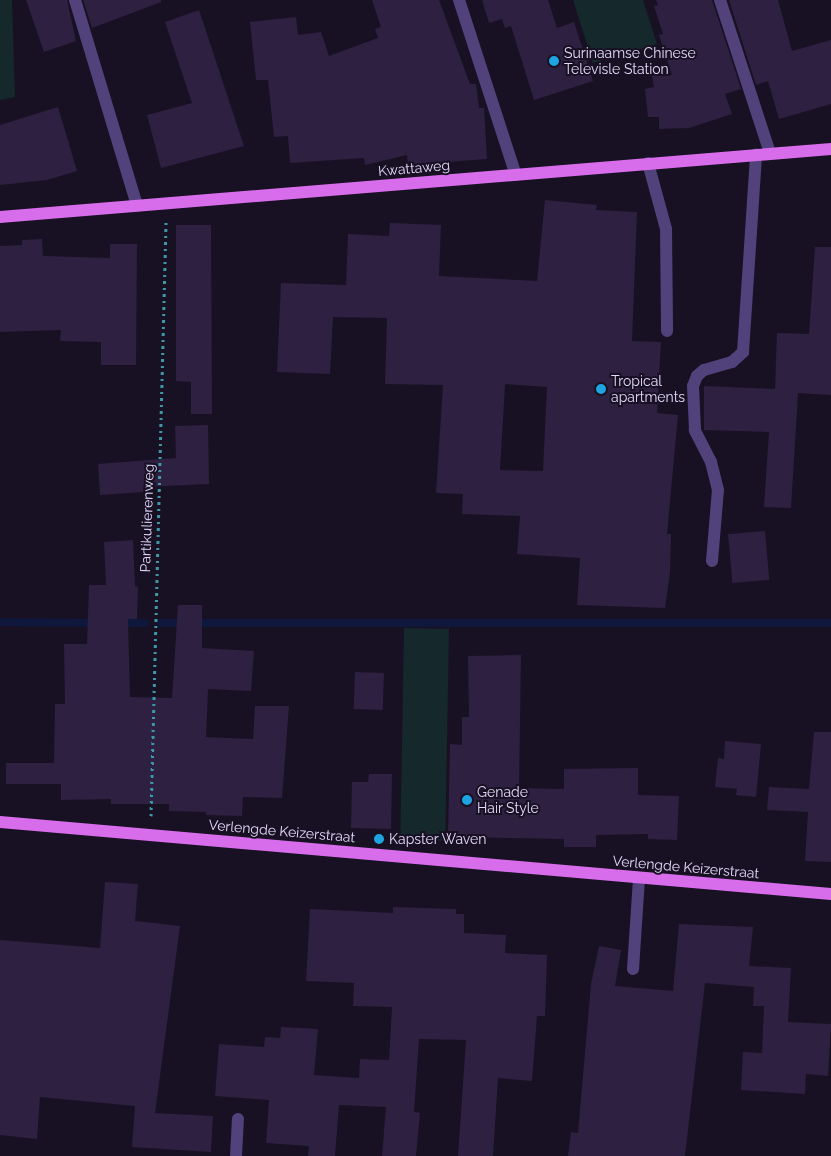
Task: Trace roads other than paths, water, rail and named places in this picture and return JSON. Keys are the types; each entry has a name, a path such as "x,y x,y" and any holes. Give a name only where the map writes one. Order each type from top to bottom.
{"main road":[{"name":"Kwattaweg","path":"0,217 831,148"},
{"name":"Verlengde Keizerstraat","path":"0,822 831,894"}],"street":[{"path":"75,0 136,206"},
{"path":"459,0 516,174"},
{"path":"720,0 770,153"},
{"path":"712,562 718,490 711,462 695,430 694,386 697,376 704,370 732,362 743,352 756,154"},
{"path":"648,163 666,230 667,331"},
{"path":"633,969 638,878"},
{"path":"236,1156 238,1119"}],"waterway":[{"path":"0,622 96,623"},
{"path":"120,623 145,623"},
{"path":"161,623 831,623"}],"place":[{"name":"Surinaamse Chinese Televisle Station","path":"554,61"},
{"name":"Tropical apartments","path":"601,389"},
{"name":"Genade Hair Style","path":"467,800"},
{"name":"Kapster Waven","path":"379,839"}]}
